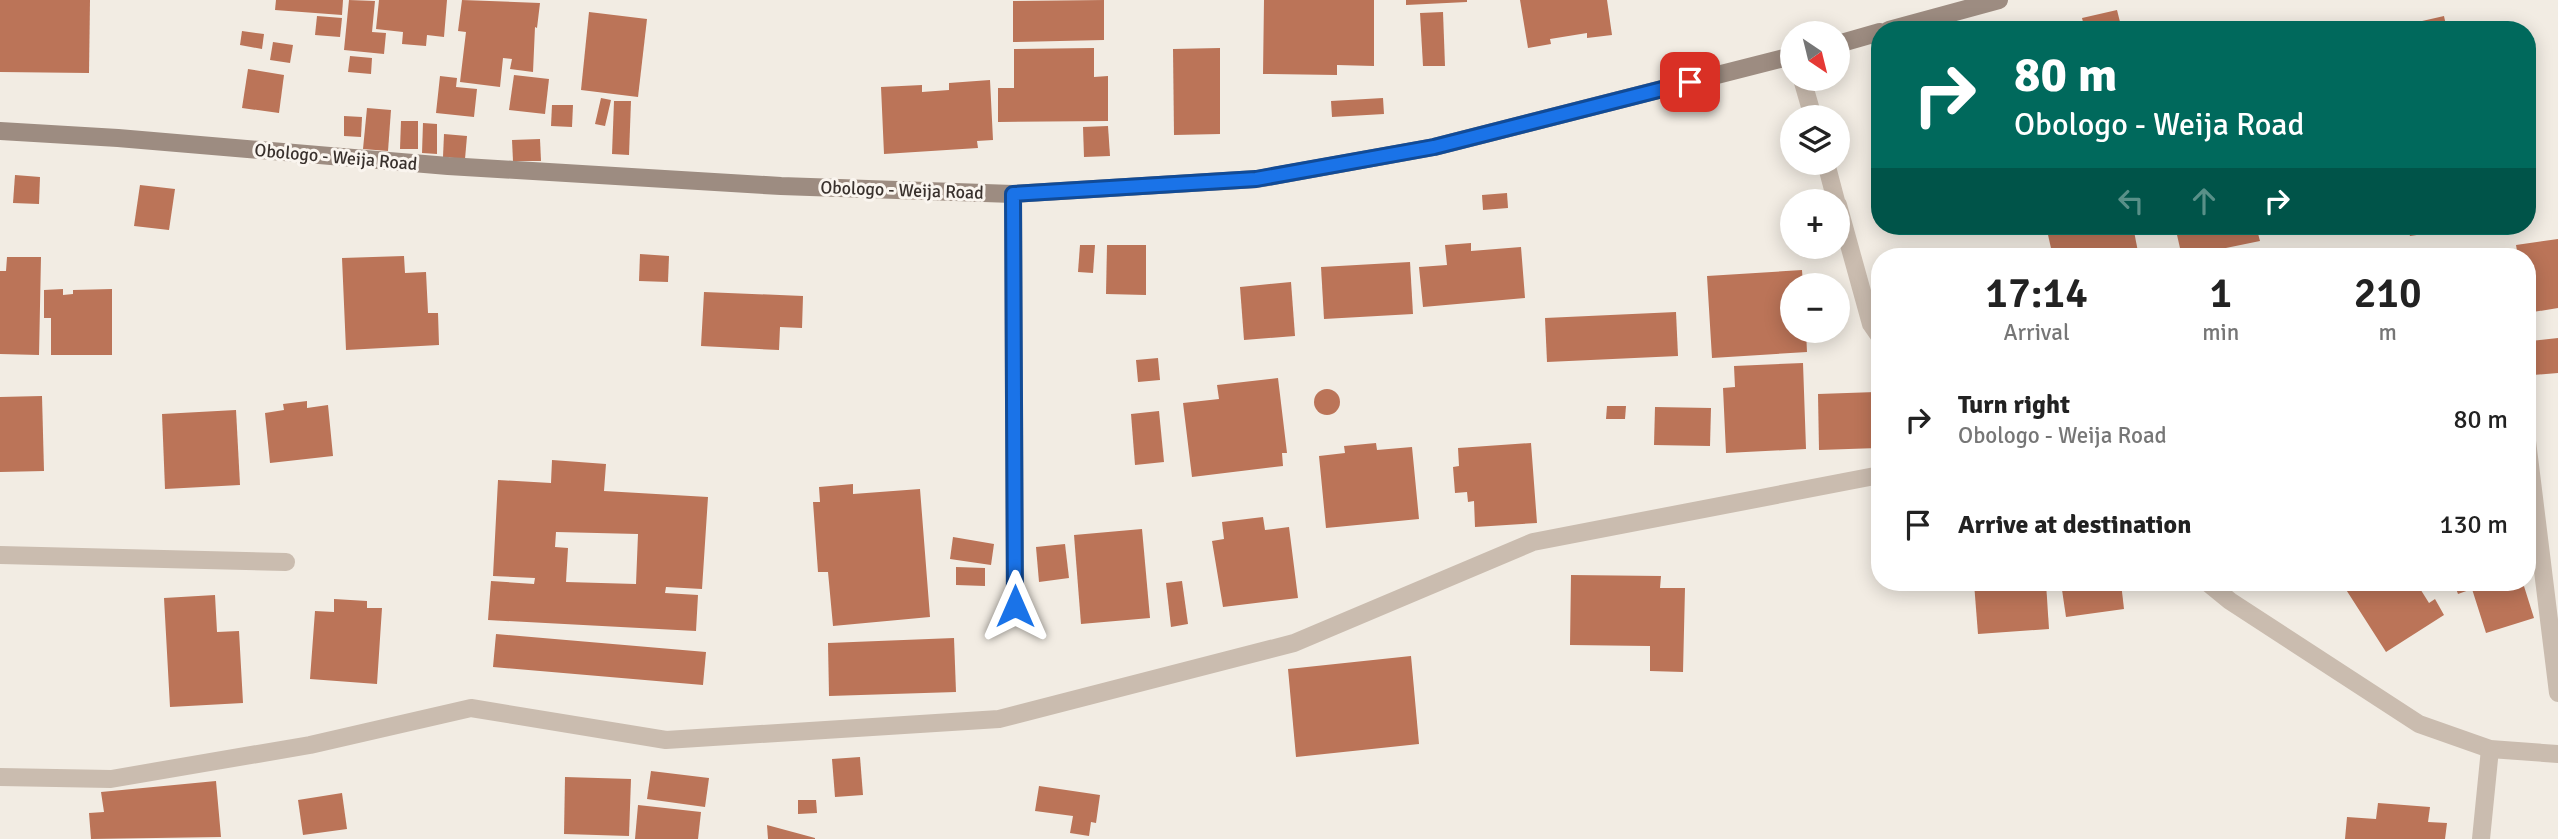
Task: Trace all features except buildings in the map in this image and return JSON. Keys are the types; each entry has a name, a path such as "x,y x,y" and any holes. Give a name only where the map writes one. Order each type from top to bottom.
{"street":[{"path":"1922,21 1999,0"},
{"path":"1850,41 1871,35"},
{"name":"Obologo - Weija Road","path":"0,131 476,168 781,186 1013,194 1256,179 1434,147 1780,59"},
{"path":"1013,194 1015,606"},
{"path":"1850,249 1871,324"},
{"path":"0,777 111,779 310,745 471,708 666,740 999,719 1294,643 1533,542 1871,477"},
{"path":"2536,514 2558,693"},
{"path":"0,555 286,562"},
{"path":"2218,591 2419,724 2490,749 2558,754"},
{"path":"2481,839 2490,749"}],"route":[{"path":"1015,606 1013,194 1256,179 1434,147 1690,82"}]}
